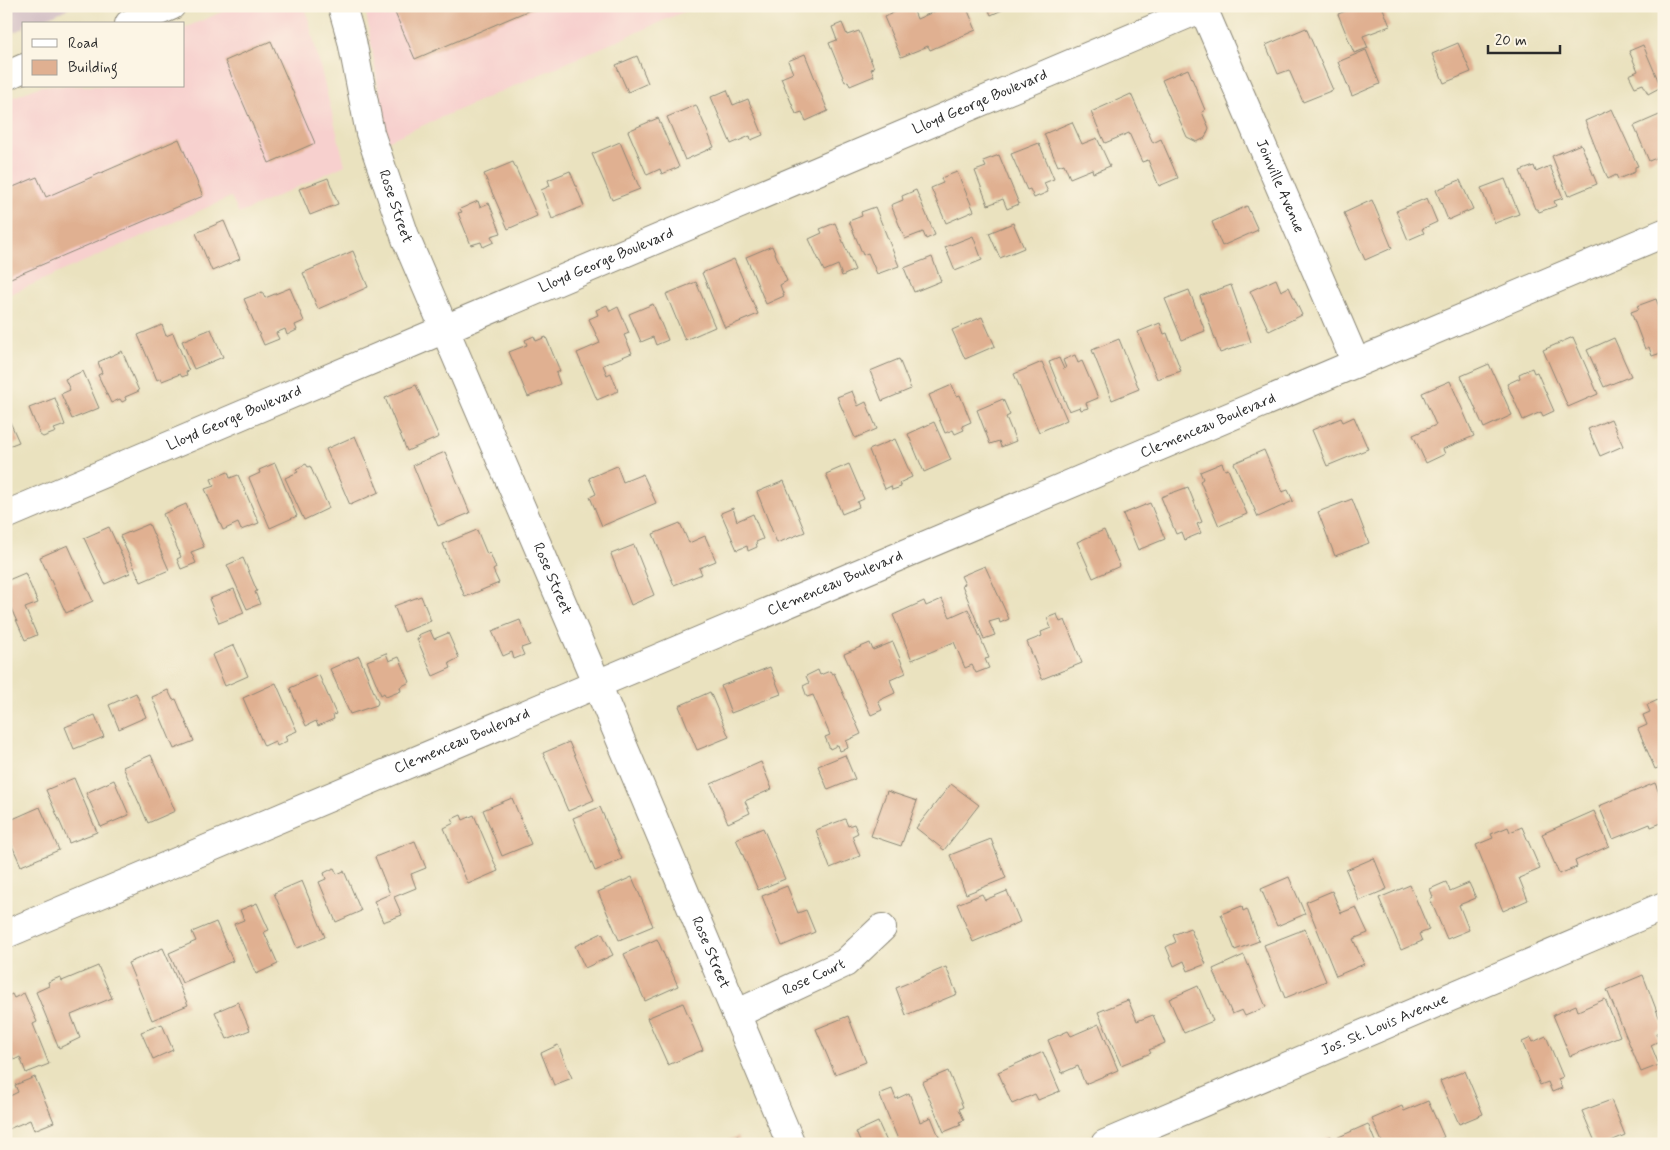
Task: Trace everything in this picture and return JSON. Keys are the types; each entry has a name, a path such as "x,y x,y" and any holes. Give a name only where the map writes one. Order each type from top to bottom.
{"street":[{"path":"134,22 171,6"},
{"name":"Rose Street","path":"342,6 352,42 370,133 406,239 598,684 791,1144"},
{"name":"Lloyd George Boulevard","path":"6,514 1205,7"},
{"name":"Joinville Avenue","path":"1205,7 1356,363"},
{"path":"6,76 22,69"},
{"name":"Clemenceau Boulevard","path":"6,934 1664,232"},
{"name":"Jos. St. Louis Avenue","path":"1105,1144 1664,906"},
{"name":"Rose Court","path":"736,1014 845,963 882,928"}],"shaded area":[{"path":"6,6 74,6 38,22 22,22 22,29 6,35"},
{"path":"236,6 305,6 345,165 239,214 231,197 6,296 6,100 36,88 185,88 185,28"},
{"path":"365,6 697,6 387,141"}],"building":[{"path":"392,6 539,6 415,59"},
{"path":"912,6 917,19 947,6 966,6 976,30 930,50 928,46 901,57 884,17"},
{"path":"987,6 1011,6 991,15"},
{"path":"1347,6 1382,6 1390,26 1363,36 1368,48 1354,53 1338,14 1348,10"},
{"path":"842,23 847,35 859,31 874,68 871,69 874,76 850,86 848,81 845,82 829,43 837,40 832,27"},
{"path":"1306,28 1333,90 1303,102 1289,70 1278,74 1266,45"},
{"path":"271,41 315,143 269,163 225,61"},
{"path":"1458,43 1471,72 1444,83 1432,54"},
{"path":"1643,45 1661,87 1648,94 1643,84 1635,87 1629,75 1638,71 1629,51"},
{"path":"1366,50 1380,84 1352,96 1338,62"},
{"path":"805,54 828,111 806,121 802,112 796,114 781,78 793,73 788,61"},
{"path":"637,56 648,83 628,92 616,65"},
{"path":"1188,69 1205,110 1202,112 1209,128 1205,138 1197,142 1187,137 1162,80"},
{"path":"727,90 733,105 748,99 763,135 751,140 750,136 731,144 711,97"},
{"path":"1131,94 1153,143 1161,139 1178,178 1159,186 1148,160 1142,162 1129,133 1105,143 1091,112"},
{"path":"696,105 714,147 685,160 667,117"},
{"path":"1612,109 1638,166 1635,167 1635,172 1618,179 1616,175 1608,179 1585,121"},
{"path":"1664,113 1664,162 1661,156 1649,161 1634,126"},
{"path":"658,118 679,167 662,174 660,169 647,175 628,131"},
{"path":"1072,122 1082,144 1097,138 1110,166 1093,173 1092,169 1070,178 1064,164 1058,166 1044,134"},
{"path":"179,139 203,196 6,280 6,190 37,177 46,197"},
{"path":"620,142 640,189 612,200 592,154"},
{"path":"1039,143 1054,179 1044,183 1048,192 1034,198 1030,189 1027,190 1011,154"},
{"path":"1581,144 1597,184 1568,196 1552,156"},
{"path":"999,155 1019,204 1007,209 1003,199 988,205 975,171 986,167 983,161"},
{"path":"513,162 537,216 508,229 484,174"},
{"path":"1534,166 1536,172 1550,166 1563,198 1554,201 1556,206 1539,212 1535,209 1520,171"},
{"path":"570,171 584,206 552,219 541,190 550,186 548,180"},
{"path":"957,172 974,211 946,223 931,188 943,183 941,178"},
{"path":"328,178 338,204 310,215 299,189"},
{"path":"1505,179 1519,214 1495,223 1481,188"},
{"path":"1460,180 1473,209 1448,220 1436,190"},
{"path":"916,190 935,235 926,239 923,232 905,239 891,205 903,200 902,196"},
{"path":"1427,198 1437,222 1422,229 1424,233 1408,240 1396,211"},
{"path":"1372,200 1392,248 1365,260 1344,213"},
{"path":"478,201 480,207 489,203 501,233 491,236 494,242 483,247 481,242 471,245 458,213 462,212 460,209"},
{"path":"1247,206 1258,230 1222,246 1212,222"},
{"path":"875,207 899,266 877,274 868,253 863,255 849,221 862,216 861,212"},
{"path":"224,221 240,259 212,271 196,233"},
{"path":"835,223 855,270 842,276 838,265 824,271 809,239 822,233 820,229"},
{"path":"1013,223 1024,248 1000,258 989,233"},
{"path":"973,236 982,260 955,271 945,247"},
{"path":"772,246 787,281 780,285 784,296 766,304 746,257"},
{"path":"353,251 368,287 318,309 303,273"},
{"path":"932,257 941,281 914,292 904,268"},
{"path":"734,259 758,314 725,328 702,273"},
{"path":"1276,279 1281,291 1289,287 1302,315 1269,331 1250,291"},
{"path":"696,282 715,327 685,340 666,294"},
{"path":"1231,285 1251,342 1220,353 1200,296"},
{"path":"290,288 304,321 295,325 297,330 287,335 285,329 276,333 279,339 264,345 244,299 262,292 265,298"},
{"path":"1189,290 1205,331 1182,340 1165,299"},
{"path":"1656,299 1664,319 1664,352 1652,356 1649,347 1645,349 1631,312 1639,309 1637,306"},
{"path":"653,304 668,340 656,345 653,337 641,342 629,314"},
{"path":"607,305 610,311 618,307 629,333 624,335 632,353 603,365 607,375 611,373 618,391 597,400 577,353 600,343 589,319 598,315 596,310"},
{"path":"982,317 995,346 965,359 952,330"},
{"path":"1160,323 1164,334 1167,333 1181,371 1157,379 1138,332"},
{"path":"162,325 166,336 173,333 189,371 186,372 187,375 182,377 180,374 162,381 161,378 157,380 138,335"},
{"path":"211,329 223,357 194,369 182,341"},
{"path":"534,336 536,341 546,337 560,371 556,373 560,384 528,397 509,352 527,345 525,340"},
{"path":"1573,337 1598,394 1568,407 1543,350"},
{"path":"1614,338 1631,376 1604,387 1587,350"},
{"path":"1119,339 1139,389 1112,400 1092,350"},
{"path":"122,351 139,391 125,397 126,400 122,402 120,399 111,403 98,375 102,373 98,362"},
{"path":"1075,355 1078,363 1082,361 1098,398 1086,403 1088,408 1081,410 1080,407 1069,411 1049,362 1059,358 1064,369 1066,368 1063,360"},
{"path":"899,359 911,389 882,401 870,371"},
{"path":"1042,362 1067,420 1039,432 1014,374"},
{"path":"1489,364 1512,415 1484,428 1461,376"},
{"path":"1532,368 1534,373 1537,372 1554,411 1543,416 1541,412 1523,420 1507,384 1520,378 1519,374"},
{"path":"83,371 99,408 72,419 61,394 70,390 65,379"},
{"path":"1450,381 1474,436 1443,449 1445,454 1426,463 1413,435 1436,425 1422,393"},
{"path":"416,385 439,437 407,451 385,398"},
{"path":"952,385 957,396 960,395 971,422 962,426 964,430 955,434 953,430 945,433 929,395"},
{"path":"852,391 858,406 866,402 877,429 855,438 837,397"},
{"path":"55,398 65,425 54,429 56,432 43,437 40,435 29,408"},
{"path":"1003,399 1010,415 1006,417 1016,441 1001,447 999,441 990,444 977,410"},
{"path":"6,413 19,442 6,447"},
{"path":"1354,417 1368,449 1327,466 1312,430 1341,418 1343,422"},
{"path":"1611,419 1623,446 1600,456 1588,429"},
{"path":"934,422 951,460 924,472 908,434"},
{"path":"355,436 379,492 350,505 326,449"},
{"path":"895,439 912,477 899,483 901,487 892,490 891,486 885,489 869,450"},
{"path":"1264,450 1282,492 1288,490 1293,501 1258,517 1234,463"},
{"path":"445,452 470,513 438,526 413,465"},
{"path":"275,463 297,516 270,528 249,478 260,473 259,470"},
{"path":"1222,463 1225,470 1228,469 1247,514 1219,526 1200,481 1203,479 1200,472"},
{"path":"306,464 308,467 310,466 329,508 304,520 285,478 298,472 296,469"},
{"path":"849,464 864,499 857,502 859,507 842,514 826,474"},
{"path":"617,466 623,482 643,474 656,503 602,526 590,497 596,494 589,478"},
{"path":"228,472 230,478 238,475 259,523 241,530 238,523 223,530 205,489 214,486 211,479"},
{"path":"784,481 805,532 777,543 757,492"},
{"path":"1188,487 1202,522 1197,524 1201,533 1184,540 1181,532 1176,534 1161,497"},
{"path":"1352,499 1369,543 1335,556 1318,512"},
{"path":"1150,503 1165,539 1138,550 1123,514"},
{"path":"186,504 204,547 191,552 196,563 181,569 177,559 181,557 163,514"},
{"path":"733,508 737,521 753,514 763,539 756,542 757,547 748,551 747,546 737,550 721,513"},
{"path":"680,523 689,543 705,536 716,561 699,568 702,574 674,585 653,534"},
{"path":"149,524 169,570 141,582 120,536"},
{"path":"109,527 130,573 105,584 84,538"},
{"path":"477,530 487,554 490,553 496,568 493,570 499,583 465,597 443,544"},
{"path":"1104,530 1120,566 1093,578 1077,542"},
{"path":"68,545 93,601 66,613 40,557"},
{"path":"634,545 654,595 631,605 611,554"},
{"path":"243,558 257,591 255,592 260,604 247,609 227,565"},
{"path":"985,566 1009,619 1000,623 999,619 989,622 995,635 984,639 962,585 965,584 961,576"},
{"path":"25,573 38,603 25,608 37,635 25,640 6,597 6,581"},
{"path":"234,589 244,613 219,623 209,599"},
{"path":"421,596 431,621 404,632 394,606"},
{"path":"942,599 950,617 968,609 989,658 985,659 989,668 976,673 972,665 965,668 954,642 912,660 893,615 924,601 926,606"},
{"path":"1057,614 1060,622 1065,620 1082,663 1042,679 1027,642 1042,636 1041,632 1051,628 1047,618"},
{"path":"520,620 530,645 521,648 524,655 514,659 512,652 503,656 492,631"},
{"path":"430,630 434,639 448,633 459,658 449,663 451,668 433,676 417,639 420,638 418,635"},
{"path":"893,642 906,673 890,680 895,693 878,701 882,710 871,715 844,654 870,643 873,650"},
{"path":"234,645 248,676 225,686 212,655"},
{"path":"386,653 389,661 399,657 410,682 400,687 401,691 386,697 384,693 381,695 367,661"},
{"path":"359,656 378,702 377,705 350,714 330,669"},
{"path":"770,667 781,694 731,713 721,686"},
{"path":"818,670 820,675 830,671 832,674 834,673 861,734 846,741 848,748 840,751 838,745 830,749 825,737 830,735 813,695 807,697 803,686 809,683 806,676"},
{"path":"319,675 336,714 333,715 334,719 318,726 316,721 306,726 290,688"},
{"path":"276,683 297,731 285,736 287,741 277,746 275,741 264,746 243,698"},
{"path":"168,690 173,700 176,699 194,741 174,749 152,697"},
{"path":"710,692 729,737 697,750 679,706"},
{"path":"136,693 146,717 119,729 109,705"},
{"path":"1658,700 1664,714 1664,766 1655,769 1638,729 1647,725 1643,715 1650,712 1647,705"},
{"path":"95,715 104,737 74,749 65,727"},
{"path":"569,742 594,800 568,811 543,753"},
{"path":"151,755 175,811 148,823 123,767"},
{"path":"845,755 855,779 828,790 818,766"},
{"path":"761,762 772,789 745,801 750,813 728,823 711,784"},
{"path":"74,778 97,832 69,843 46,790"},
{"path":"114,780 129,815 101,827 86,793"},
{"path":"1655,783 1664,805 1664,822 1651,827 1650,824 1613,839 1599,806"},
{"path":"951,784 979,805 944,850 916,828"},
{"path":"887,791 917,801 901,846 871,836"},
{"path":"512,798 531,844 502,856 483,810"},
{"path":"40,807 59,850 21,866 6,832 6,822"},
{"path":"600,807 622,859 595,871 573,818"},
{"path":"1594,811 1609,846 1575,861 1577,867 1559,874 1542,834"},
{"path":"461,815 463,820 474,815 498,871 468,884 444,828 454,823 452,819"},
{"path":"845,819 848,826 854,824 858,833 852,836 860,856 830,868 816,830"},
{"path":"1508,827 1510,832 1522,827 1540,869 1519,878 1528,900 1503,911 1476,845 1493,838 1491,834"},
{"path":"763,828 785,879 758,890 736,839"},
{"path":"991,839 1006,878 966,894 950,855"},
{"path":"415,841 426,868 411,874 416,888 394,897 402,915 383,922 374,901 390,894 375,857"},
{"path":"1374,858 1387,889 1359,901 1346,870"},
{"path":"334,868 337,874 344,871 361,911 336,922 319,882 326,879 324,873"},
{"path":"632,877 653,926 619,940 598,892"},
{"path":"1289,877 1305,914 1277,926 1261,889"},
{"path":"302,881 325,937 297,948 274,893"},
{"path":"1446,882 1450,891 1469,883 1476,898 1459,905 1469,930 1447,939 1430,899 1433,897 1430,889"},
{"path":"1410,885 1429,930 1419,934 1422,941 1401,950 1379,898"},
{"path":"787,886 798,913 806,910 815,932 782,946 762,896"},
{"path":"1007,891 1020,922 973,942 957,904 982,894 985,900"},
{"path":"1332,891 1341,913 1356,907 1368,933 1353,939 1364,964 1336,976 1306,902"},
{"path":"257,903 269,930 264,932 278,964 256,974 234,924 244,920 240,910"},
{"path":"1242,906 1243,911 1247,909 1259,941 1235,950 1221,914"},
{"path":"216,922 233,961 182,983 169,953 196,941 192,932"},
{"path":"1190,928 1206,964 1188,971 1184,961 1174,966 1166,947 1176,942 1173,935"},
{"path":"1305,929 1326,981 1285,998 1264,945"},
{"path":"602,933 613,955 585,968 575,946"},
{"path":"657,939 678,986 645,1001 624,954"},
{"path":"163,948 188,1005 152,1020 128,963"},
{"path":"1244,955 1266,1007 1245,1016 1242,1010 1232,1014 1213,969"},
{"path":"98,966 112,998 71,1015 80,1038 59,1048 36,992 49,986 48,982 60,977 62,981"},
{"path":"946,967 957,994 906,1015 896,988"},
{"path":"1643,975 1664,1030 1656,1033 1659,1041 1651,1045 1659,1065 1641,1072 1607,990"},
{"path":"1198,986 1213,1021 1184,1033 1169,999"},
{"path":"24,993 37,1022 33,1024 49,1064 26,1073 20,1057 14,1060 6,1041 6,997 12,994 14,998"},
{"path":"1605,999 1620,1036 1570,1056 1553,1015 1576,1005 1578,1011"},
{"path":"1128,1000 1137,1021 1153,1015 1165,1043 1149,1050 1151,1053 1121,1065 1098,1012"},
{"path":"238,1002 250,1030 227,1039 215,1012"},
{"path":"683,1003 703,1050 668,1065 647,1018"},
{"path":"848,1016 866,1062 835,1074 816,1029"},
{"path":"162,1024 173,1050 153,1059 141,1032"},
{"path":"1099,1024 1118,1070 1085,1084 1078,1066 1062,1073 1048,1040 1068,1031 1071,1036"},
{"path":"1546,1036 1563,1077 1558,1079 1562,1088 1552,1092 1548,1082 1540,1085 1522,1042 1531,1038 1533,1042"},
{"path":"558,1045 572,1078 554,1085 541,1053"},
{"path":"1043,1052 1060,1091 1038,1100 1035,1094 1012,1104 998,1072"},
{"path":"948,1071 963,1107 959,1109 964,1120 959,1122 961,1125 944,1132 922,1082"},
{"path":"1465,1071 1483,1114 1459,1124 1440,1081"},
{"path":"35,1077 54,1122 34,1130 30,1120 6,1130 6,1098 18,1092 15,1085"},
{"path":"892,1089 896,1099 909,1093 920,1122 931,1117 940,1139 928,1144 900,1144 879,1094"},
{"path":"1611,1100 1625,1135 1604,1144 1596,1144 1582,1111"},
{"path":"1428,1101 1444,1137 1429,1144 1383,1144 1372,1119 1402,1106 1404,1111"},
{"path":"878,1122 888,1144 861,1144 856,1132"},
{"path":"1368,1124 1376,1144 1312,1144 1331,1136 1332,1140"},
{"path":"738,1136 741,1144 720,1144"}]}
